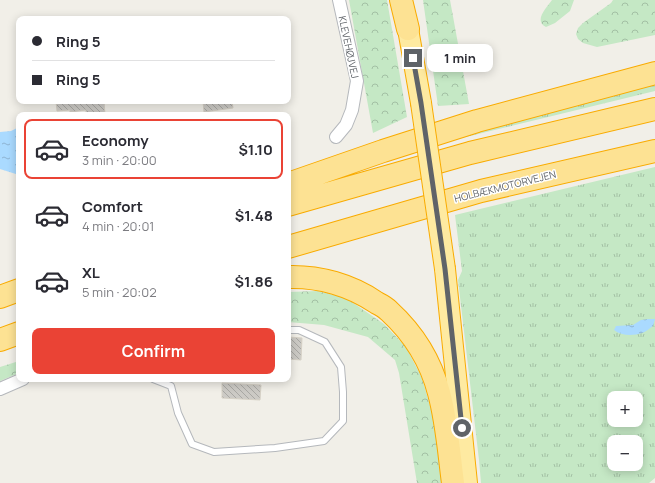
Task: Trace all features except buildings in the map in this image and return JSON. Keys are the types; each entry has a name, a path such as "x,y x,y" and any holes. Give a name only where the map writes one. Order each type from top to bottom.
{"highway":[{"path":"401,0 408,29 421,103 445,269 467,483"},
{"path":"405,0 408,29"},
{"path":"291,183 477,121 655,73"},
{"path":"291,204 470,153 655,109"},
{"name":"HOLBÆKMOTORVEJEN","path":"291,246 481,191 655,151"},
{"path":"291,277 319,279 349,288 366,296 388,310 407,329 422,352 439,393 453,483"},
{"path":"0,297 16,291"},
{"path":"0,340 16,334"}],"street":[{"name":"KLEVEHØJVEJ","path":"336,137 346,126 352,110 357,81 339,0"},
{"path":"0,389 16,382"}],"lane":[{"path":"161,382 171,386 178,412 192,444 214,452 274,448 324,441 343,421 341,367 325,342 299,330 291,330"}],"green space":[{"path":"349,0 387,0 407,117 373,133"},
{"path":"423,0 450,0 469,104 438,106"},
{"path":"552,0 574,0 570,11 555,23 546,27 542,24 541,18 544,10"},
{"path":"613,0 655,0 655,35 597,47 583,43 578,39 576,34 578,28"},
{"path":"655,80 655,91 441,143"},
{"path":"655,167 655,478 649,483 481,483 458,280 462,271 455,215"},
{"path":"318,291 346,298 384,324 406,347 422,378 435,423 444,483 417,483 399,373 395,360 368,337 324,325 291,322 291,292"},
{"path":"16,362 16,374 0,381 0,367"}],"water":[{"path":"16,128 16,174 0,169 0,132 11,131"},
{"path":"655,319 653,326 642,333 627,335 614,330 616,326 633,325 641,320"}],"route":[{"path":"413,58 445,269 462,428"}]}
